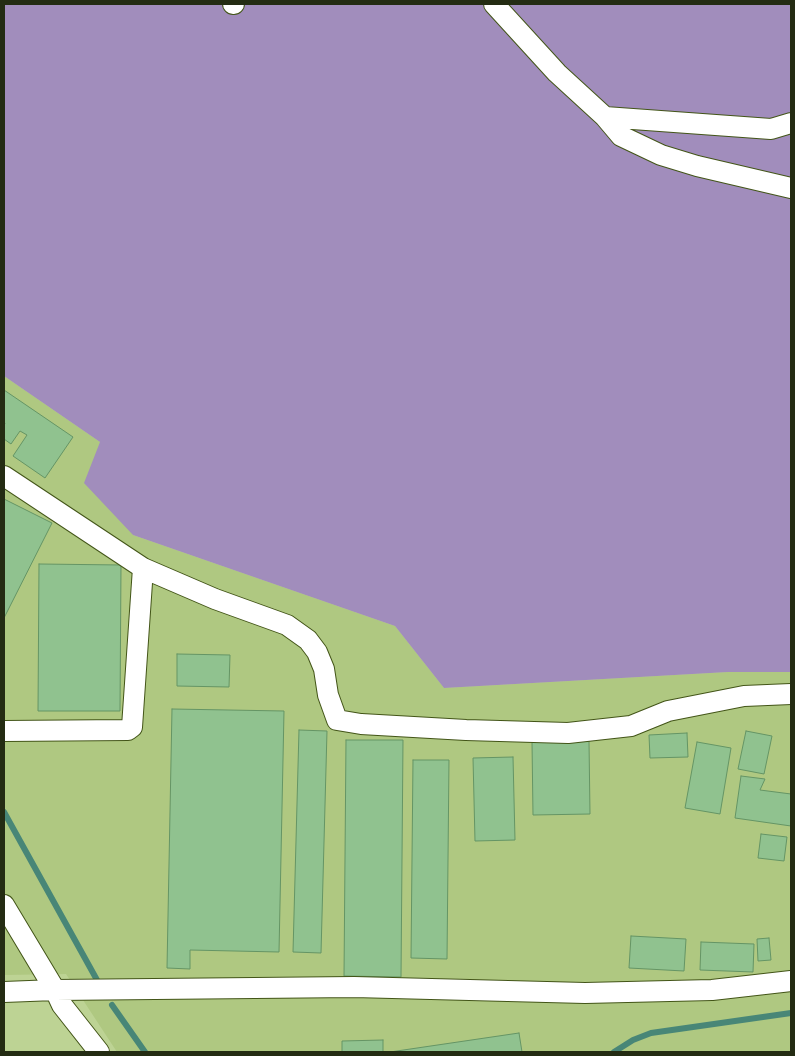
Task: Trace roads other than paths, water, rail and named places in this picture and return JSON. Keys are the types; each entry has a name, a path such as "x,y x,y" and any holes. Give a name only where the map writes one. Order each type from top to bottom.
{"street":[{"path":"494,4 557,73 605,117 621,136 661,155 697,166 791,188"},
{"path":"605,117 771,129 791,123"},
{"path":"4,476 144,568 215,599 287,625 308,640 317,652 324,669 328,695 336,720 361,724 466,730 568,732 631,726 668,711 744,696 791,694"},
{"path":"4,731 128,730 132,727 144,568"},
{"path":"4,905 62,1005 99,1052"},
{"path":"4,992 354,988 585,993 712,990 791,982"}],"waterway":[{"path":"4,812 97,980"},
{"path":"112,1005 145,1052"},
{"path":"614,1052 633,1040 651,1033 791,1013"}]}
